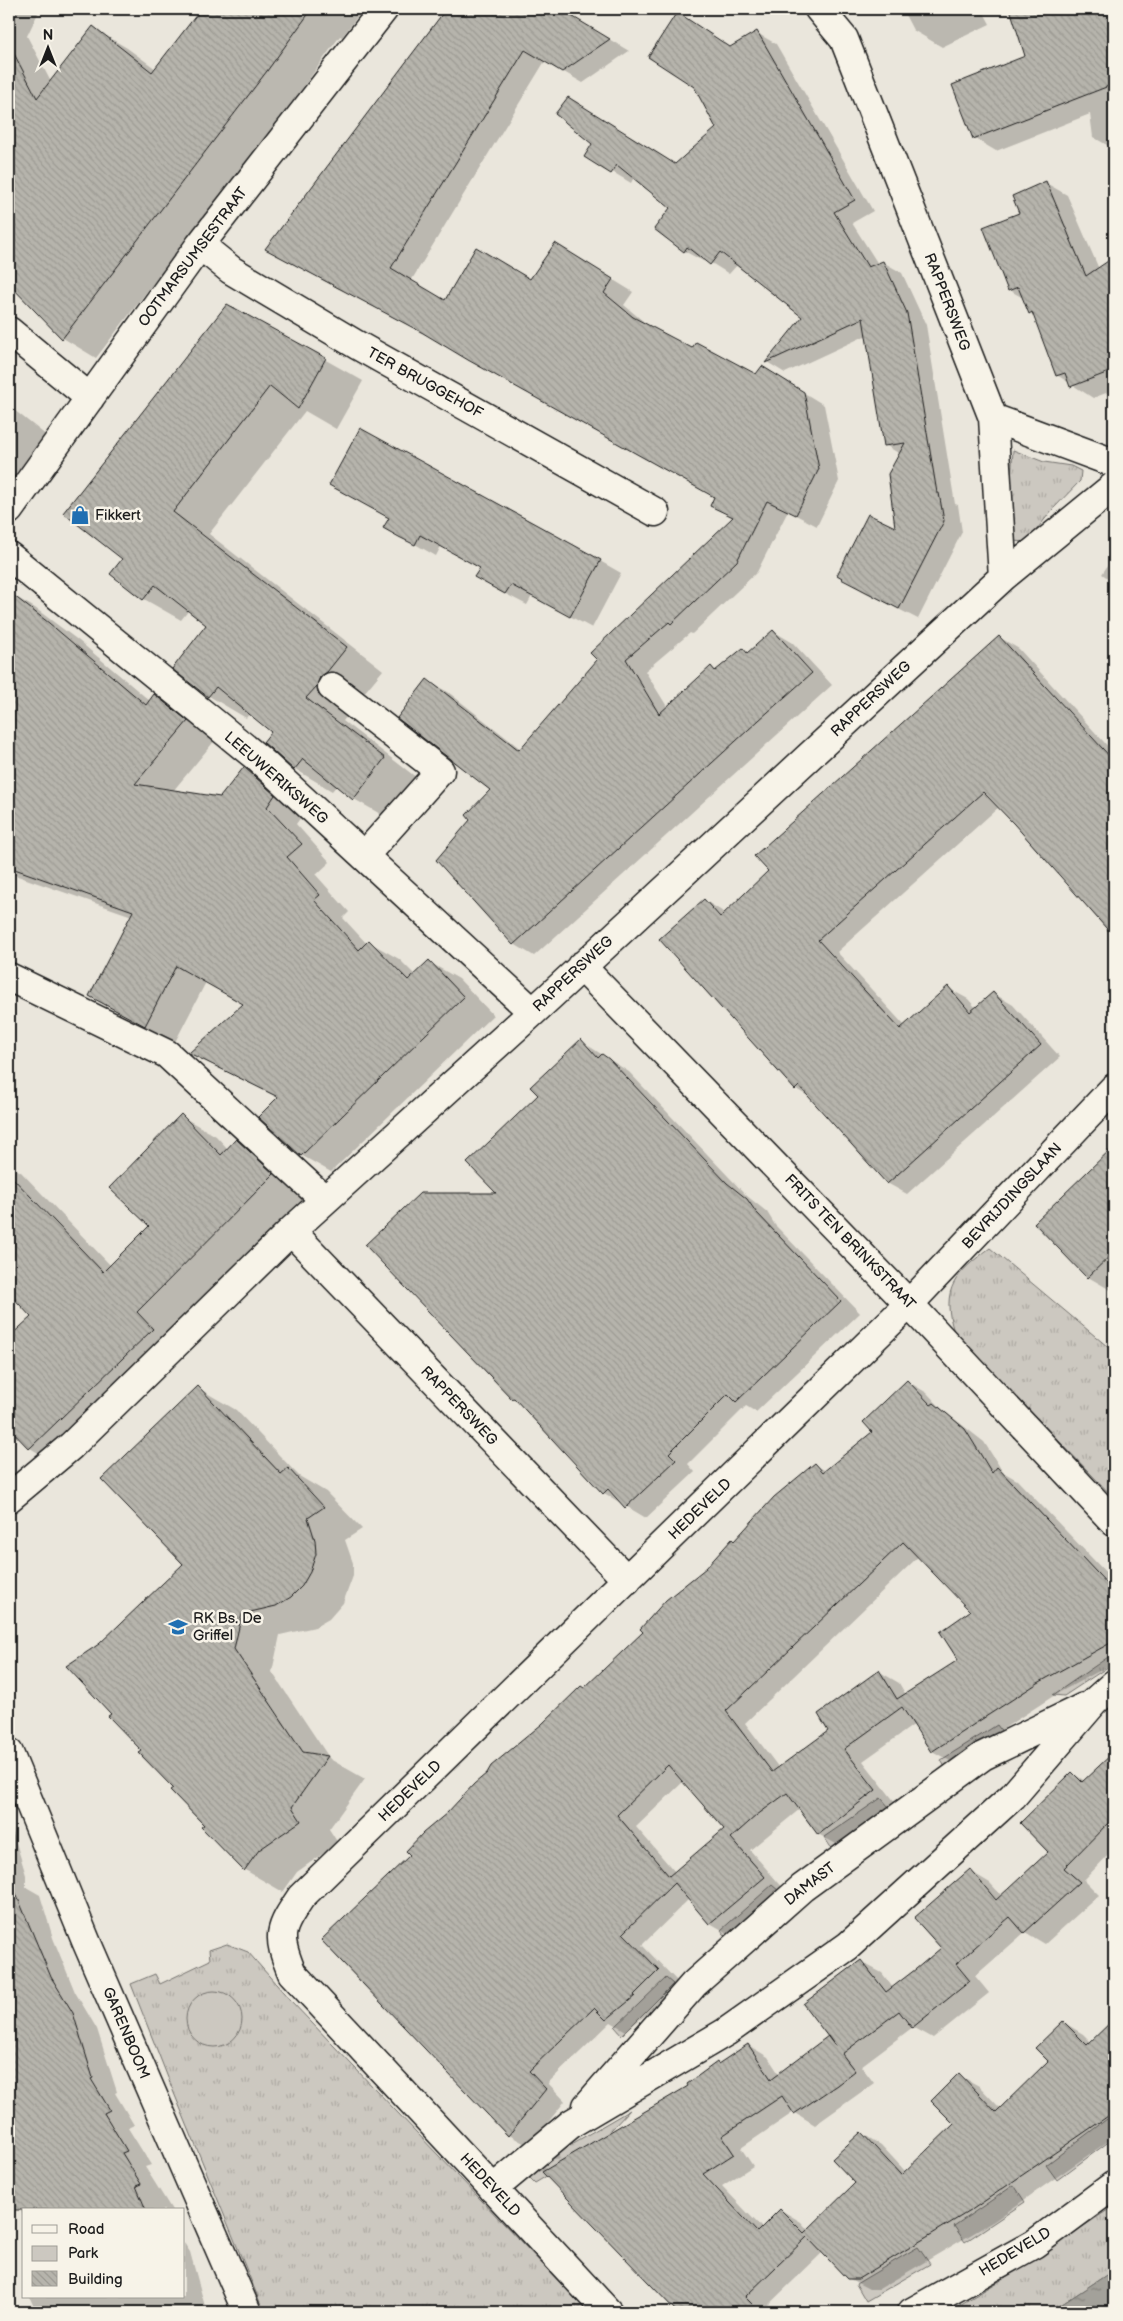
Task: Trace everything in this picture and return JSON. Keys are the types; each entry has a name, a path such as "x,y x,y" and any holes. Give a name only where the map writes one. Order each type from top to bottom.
{"street":[{"name":"OOTMARSUMSESTRAAT","path":"9,510 200,245 384,9"},
{"name":"RAPPERSWEG","path":"9,1498 71,1446 291,1231 533,1012 1003,577 993,418 844,39 819,9"},
{"name":"TER BRUGGEHOF","path":"200,245 231,270 357,345 655,512"},
{"path":"9,331 90,398"},
{"path":"993,418 1114,463"},
{"path":"1003,577 1114,486"},
{"name":"LEEUWERIKSWEG","path":"9,556 260,760 533,1012"},
{"path":"332,687 440,771 364,856"},
{"name":"FRITS TEN BRINKSTRAAT","path":"581,966 909,1304 1114,1522"},
{"path":"9,977 167,1054 325,1200"},
{"name":"BEVRIJDINGSLAAN","path":"909,1304 1114,1088"},
{"name":"RAPPERSWEG","path":"291,1231 627,1580"},
{"name":"HEDEVELD","path":"608,2312 292,1973 282,1949 283,1924 301,1897 909,1304"},
{"name":"DAMAST","path":"572,2123 726,2032 848,1946 1013,1796 1094,1702 1114,1684"},
{"name":"DAMAST","path":"493,2189 572,2123 694,1984 802,1888 983,1756 1094,1702"},
{"name":"GARENBOOM","path":"9,1753 86,1941 247,2312"},
{"name":"HEDEVELD","path":"912,2312 1034,2244 1114,2185"}],"green space":[{"path":"1013,450 1044,462 1071,466 1081,471 1080,481 1052,510 1027,542 1012,541 1007,535"},
{"path":"990,1248 1114,1352 1114,1498 954,1332 949,1304 950,1293 954,1283 968,1265"},
{"path":"1114,1653 1114,1663 1064,1696 1053,1695"},
{"path":"997,1725 1003,1733 946,1769 941,1760"},
{"path":"881,1798 889,1807 832,1849 824,1837"},
{"path":"772,1885 779,1891 727,1938 721,1930"},
{"path":"227,1944 248,1952 290,2000 588,2312 264,2312 131,1984 155,1974 160,1984 210,1960 209,1950"},
{"path":"666,1978 673,1984 622,2035 615,2027"},
{"path":"214,1991 225,1993 234,1999 240,2008 242,2019 240,2030 234,2039 225,2045 214,2047 203,2045 194,2039 188,2030 186,2019 188,2008 194,1999 203,1993"},
{"path":"630,2110 594,2148 535,2183 527,2175 558,2152"},
{"path":"1107,2119 1114,2128 1114,2138 1057,2180 1046,2165"},
{"path":"1014,2185 1025,2202 965,2242 954,2226"},
{"path":"1114,2206 1114,2270 1050,2312 948,2312 998,2282"},
{"path":"918,2247 930,2264 866,2301 856,2284"}],"water":[{"path":"1114,2270 1114,2304 1101,2312 1050,2312"}],"building":[{"path":"201,9 312,9 267,71 62,339 9,284 9,44 37,98 93,26 152,72"},
{"path":"446,9 560,9 610,39 562,72 525,50 391,268 445,300 476,247 530,279 555,243 613,279 604,293 633,317 692,348 696,342 756,374 762,366 804,392 819,469 796,515 767,501 737,561 671,624 669,622 626,659 659,714 711,666 715,671 743,648 747,653 773,630 812,673 513,945 436,860 470,820 466,815 490,790 397,718 427,679 519,750 597,660 590,653 733,517 710,506 714,497 423,333 265,249"},
{"path":"1010,9 1114,9 1114,84 973,139 952,85 1025,56"},
{"path":"677,12 730,47 757,31 855,200 834,212 868,267 883,261 907,313 937,493 939,493 944,521 899,609 841,579 837,575 868,514 895,527 888,474 905,443 884,446 863,318 765,363 802,317 720,252 710,265 687,247 684,252 654,229 670,208 617,165 611,174 584,157 592,144 555,114 568,97 675,164 716,128 694,87 648,57"},
{"path":"1046,181 1086,276 1114,257 1114,370 1070,387 1065,373 1056,376 1032,312 1029,314 1018,287 1008,291 983,227 1019,213 1012,196"},
{"path":"227,304 326,358 298,409 270,386 173,512 347,647 327,672 320,677 317,686 306,698 385,758 353,800 303,759 294,770 263,742 271,732 216,687 208,697 172,669 206,625 155,585 143,600 110,574 122,559 63,513"},
{"path":"360,428 601,560 570,617 511,585 505,594 474,577 480,568 420,535 415,545 399,537 383,528 389,518 329,485"},
{"path":"9,592 49,623 146,705 154,694 188,721 135,784 220,797 244,767 275,795 267,807 302,844 287,857 320,895 314,900 359,950 369,940 408,980 429,960 464,997 301,1156 258,1117 278,1097 189,1053 243,1004 176,966 145,1026 89,996 133,911 9,867"},
{"path":"999,636 1114,761 1114,937 1014,824 983,792 818,940 900,1029 948,986 970,1012 993,992 1041,1045 887,1184 799,1086 795,1090 659,939 704,899 720,917 768,871 754,856"},
{"path":"581,1039 598,1058 602,1054 609,1059 727,1183 747,1199 756,1212 841,1301 736,1402 728,1394 669,1453 676,1460 625,1508 608,1489 603,1494 514,1398 512,1399 365,1245 420,1193 496,1193 467,1163 538,1095 530,1087"},
{"path":"181,1114 221,1155 236,1139 274,1174 137,1312 153,1329 29,1449 9,1428 9,1337 31,1317 9,1293 9,1174 103,1272 149,1226 109,1188"},
{"path":"1114,1146 1114,1252 1087,1278 1034,1223"},
{"path":"907,1380 931,1405 934,1403 965,1429 992,1473 997,1467 1114,1591 1114,1641 1038,1683 931,1752 902,1707 844,1749 876,1790 818,1835 787,1793 757,1815 731,1838 765,1877 709,1924 674,1883 623,1933 659,1970 635,1996 606,2020 594,2008 529,2071 546,2089 508,2136 321,1940 410,1855 406,1851 487,1773 491,1766 542,1724 581,1686 584,1688 643,1632 640,1629 666,1600 706,1568 732,1539 734,1541 774,1497 815,1463 823,1472 872,1432 863,1422","holes":["903,1542 970,1611 940,1632 958,1660 897,1699 879,1670 818,1714 828,1731 772,1772 726,1711","668,1765 724,1829 669,1876 617,1815"]},
{"name":"RK Bs. De Griffel","path":"198,1386 281,1474 288,1468 324,1507 308,1518 315,1540 316,1554 310,1572 302,1586 291,1597 276,1606 242,1614 234,1649 303,1752 328,1756 292,1807 301,1821 259,1850 244,1871 201,1827 204,1825 170,1790 173,1788 139,1753 142,1751 108,1716 111,1714 66,1666 99,1644 183,1564 101,1479"},
{"path":"1114,1752 1114,1817 1064,1868 1080,1882 1024,1933 1010,1917 983,1940 956,1964 970,1981 912,2028 899,2011 842,2054 855,2071 837,2085 794,2114 782,2096 722,2136 734,2154 703,2174 757,2232 780,2209 804,2233 855,2183 832,2159 861,2132 901,2175 954,2124 931,2101 959,2073 996,2112 1048,2061 1035,2048 1063,2021 1087,2045 1114,2019 1114,2112 973,2209 858,2279 847,2279 807,2237 745,2297 760,2312 677,2312 542,2172 688,2086 687,2084 717,2062 718,2064 748,2044 771,2079 828,2036 803,2004 861,1960 886,1992 916,1969 941,1948 914,1918 970,1869 996,1900 1048,1852 1020,1823 1072,1772 1082,1782"},
{"path":"9,1877 51,1977 73,2013 93,2078 91,2079 110,2110 104,2113 127,2151 122,2153 141,2184 136,2186 145,2208 22,2208 22,2210 9,2210"}],"place":[{"name":"Fikkert","path":"80,515"},
{"name":"RK Bs. De Griffel","path":"178,1627"}]}
